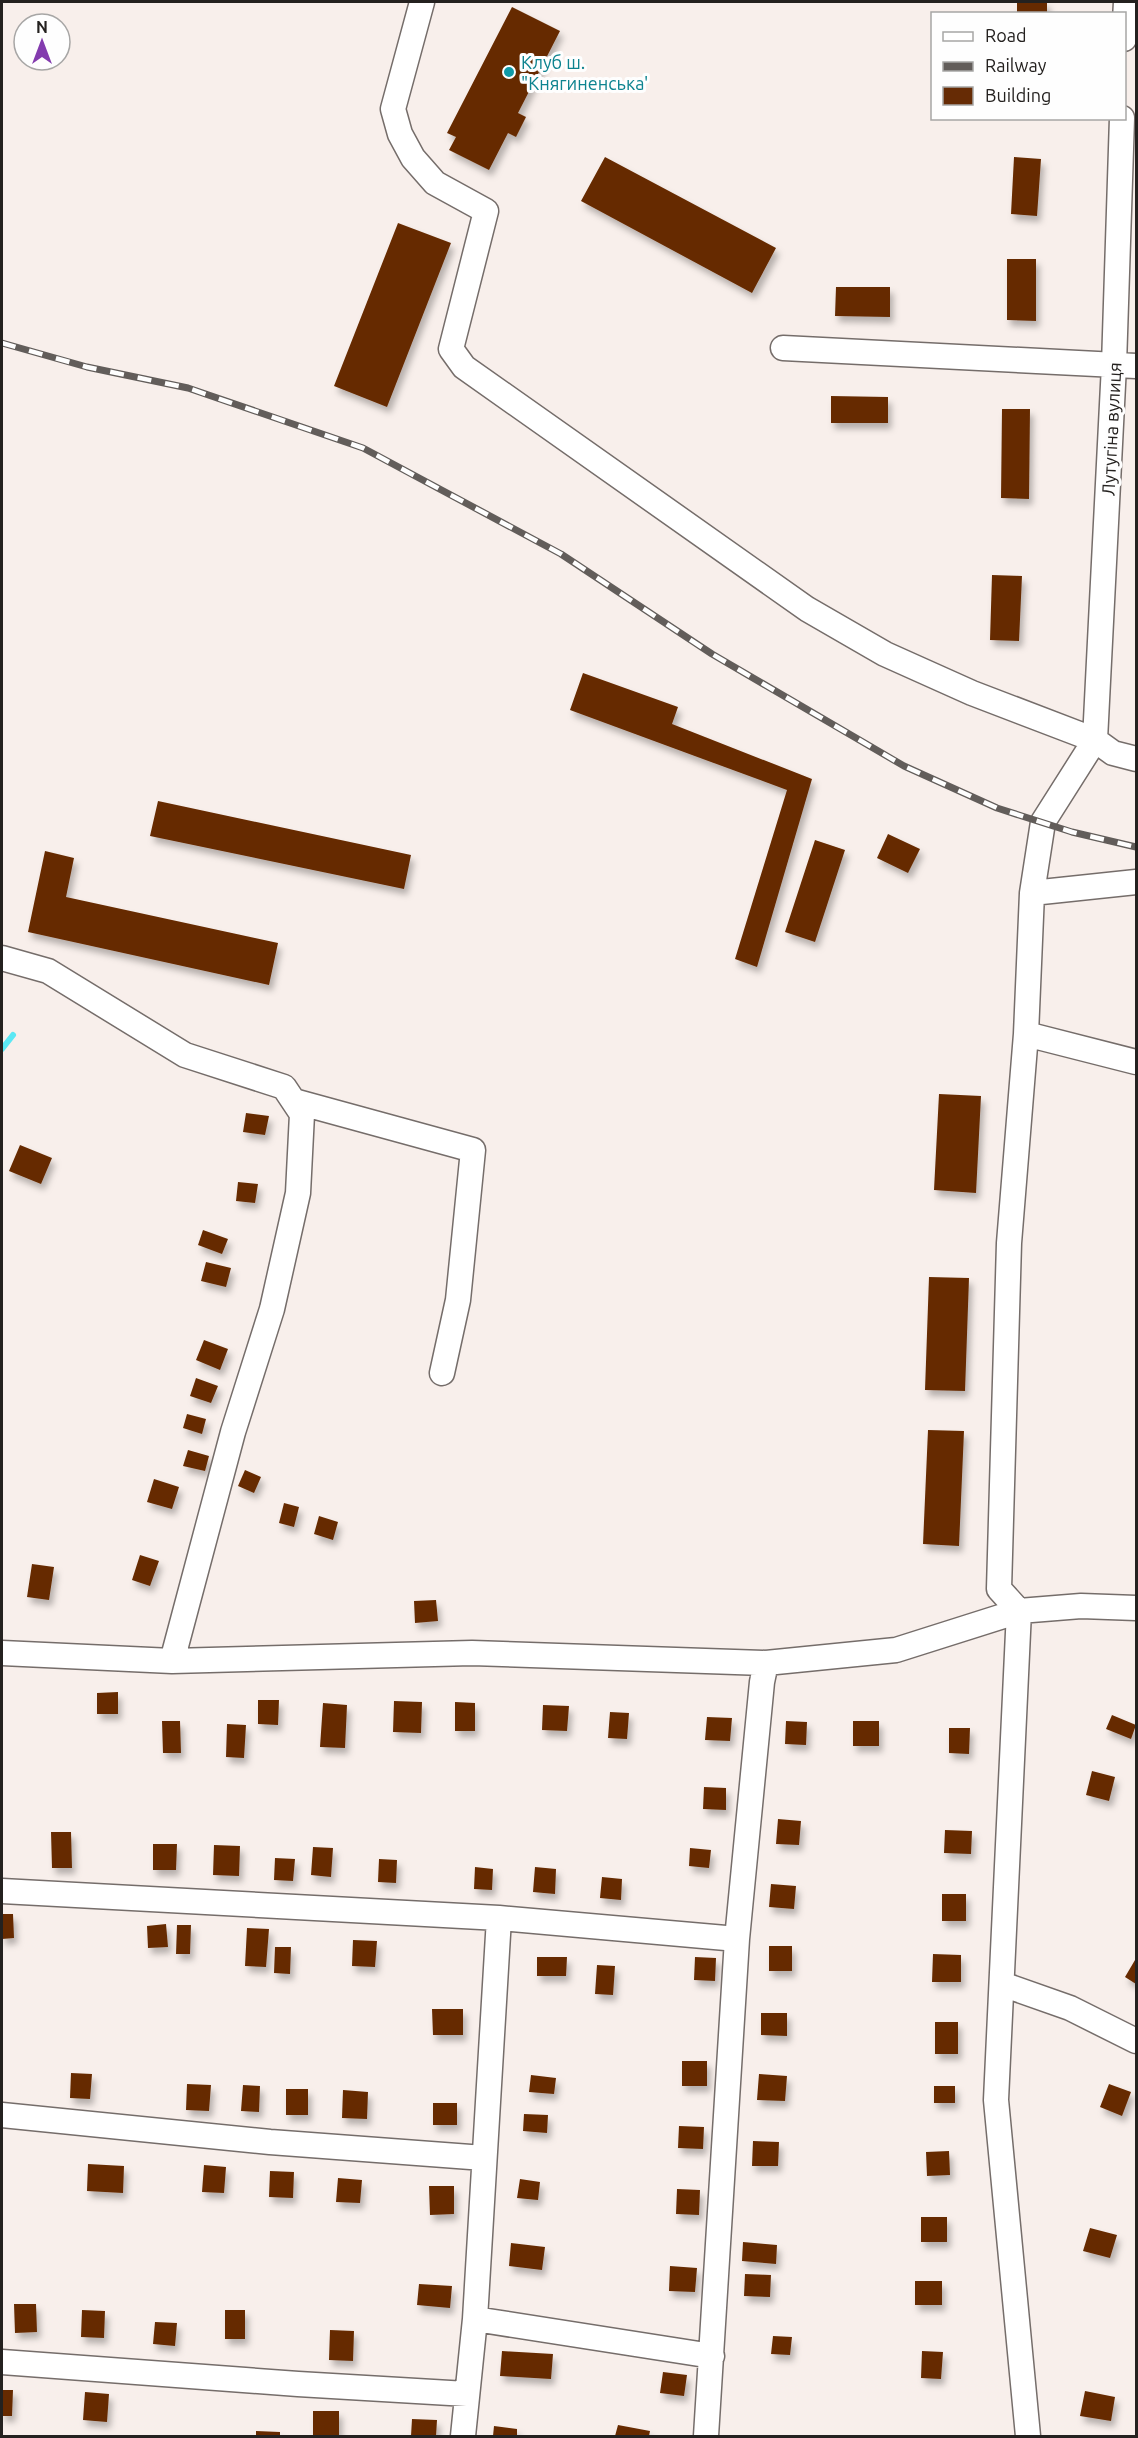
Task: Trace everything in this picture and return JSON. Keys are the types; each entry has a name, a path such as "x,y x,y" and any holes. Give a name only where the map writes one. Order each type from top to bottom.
{"street":[{"path":"422,2 393,109 400,134 413,158 435,183 486,210 451,349 464,367 807,609 885,654 972,693 1095,740 1113,753 1137,759"},
{"name":"Лутугіна вулиця","path":"1095,740 1125,365 1122,120"},
{"path":"783,348 1125,365"},
{"path":"1035,2435 996,2100 1019,1611 999,1589 1009,1243 1026,1034 1032,893 1043,822 1095,740"},
{"path":"1032,893 1137,882"},
{"path":"2,958 48,971 185,1054 284,1087 302,1114 298,1193 272,1310 233,1432 172,1661"},
{"path":"1026,1034 1137,1062"},
{"path":"294,1101 473,1150 458,1300 442,1373"},
{"path":"2,1653 172,1661 472,1653 766,1663 896,1650 1019,1611 1081,1606 1137,1608"},
{"path":"706,2436 737,1939 762,1682 766,1663"},
{"path":"2,1891 499,1918 737,1939"},
{"path":"463,2436 475,2319 499,1918"},
{"path":"1002,1984 1070,2008 1137,2042"},
{"path":"2,2115 270,2142 484,2158"},
{"path":"475,2319 712,2356"},
{"path":"2,2362 467,2394"}],"building":[{"path":"1017,2 1047,2 1047,12 1017,12"},
{"name":"Клуб ш. \"Княгиненська'","path":"512,7 560,31 518,113 526,117 516,137 508,133 489,170 449,150 456,137 447,133"},
{"path":"605,157 776,248 752,293 581,201"},
{"path":"1014,157 1041,159 1037,216 1011,214"},
{"path":"398,223 451,243 387,407 334,386"},
{"path":"1007,259 1036,259 1036,321 1007,320"},
{"path":"836,287 890,287 890,317 835,316"},
{"path":"831,396 888,397 888,423 831,423"},
{"path":"1002,409 1030,409 1029,499 1001,498"},
{"path":"992,575 1022,576 1019,641 990,640"},
{"path":"583,673 678,707 672,724 812,779 757,967 735,959 787,790 570,710"},
{"path":"158,801 411,855 404,889 150,836"},
{"path":"888,834 920,849 908,873 877,858"},
{"path":"815,840 845,850 815,942 785,932"},
{"path":"45,851 74,858 66,897 278,943 269,985 28,932"},
{"path":"939,1094 981,1096 976,1193 934,1190"},
{"path":"246,1113 269,1116 265,1135 243,1132"},
{"path":"20,1145 52,1158 41,1184 9,1171"},
{"path":"238,1182 258,1184 255,1203 236,1201"},
{"path":"203,1230 228,1239 222,1254 198,1245"},
{"path":"206,1262 231,1268 226,1287 201,1281"},
{"path":"929,1277 969,1278 965,1391 925,1390"},
{"path":"204,1340 228,1349 220,1370 196,1360"},
{"path":"196,1378 218,1386 211,1403 190,1396"},
{"path":"187,1414 206,1419 202,1434 183,1428"},
{"path":"928,1430 964,1431 959,1546 923,1544"},
{"path":"188,1450 209,1456 205,1471 183,1466"},
{"path":"245,1470 261,1477 254,1493 238,1486"},
{"path":"154,1479 179,1487 172,1509 147,1502"},
{"path":"284,1503 299,1507 294,1527 279,1523"},
{"path":"319,1516 338,1522 333,1540 314,1534"},
{"path":"140,1555 159,1561 150,1586 132,1580"},
{"path":"32,1564 54,1567 49,1600 27,1597"},
{"path":"436,1600 438,1621 415,1623 414,1601"},
{"path":"118,1692 118,1714 97,1714 97,1693"},
{"path":"258,1700 279,1700 278,1725 258,1724"},
{"path":"394,1701 422,1702 421,1733 393,1732"},
{"path":"455,1702 475,1703 475,1731 455,1731"},
{"path":"323,1703 347,1705 345,1748 320,1747"},
{"path":"543,1705 569,1706 567,1731 542,1730"},
{"path":"610,1712 629,1713 627,1739 608,1738"},
{"path":"1112,1715 1136,1725 1131,1739 1106,1729"},
{"path":"707,1717 732,1718 730,1741 705,1740"},
{"path":"162,1721 180,1721 181,1753 163,1753"},
{"path":"786,1721 807,1722 806,1745 785,1744"},
{"path":"853,1721 879,1721 879,1746 853,1746"},
{"path":"227,1724 246,1725 244,1758 226,1757"},
{"path":"949,1728 970,1728 969,1754 949,1753"},
{"path":"1092,1771 1115,1777 1109,1801 1086,1795"},
{"path":"704,1787 726,1788 726,1810 703,1809"},
{"path":"778,1819 801,1821 799,1845 776,1844"},
{"path":"945,1830 972,1831 971,1854 944,1853"},
{"path":"51,1832 71,1832 72,1868 52,1868"},
{"path":"153,1844 177,1844 176,1870 153,1870"},
{"path":"214,1845 240,1846 239,1876 213,1875"},
{"path":"313,1847 333,1848 331,1877 311,1875"},
{"path":"690,1848 711,1850 709,1868 689,1866"},
{"path":"275,1858 295,1859 293,1881 274,1880"},
{"path":"379,1859 397,1860 396,1883 378,1882"},
{"path":"475,1867 493,1869 492,1890 474,1889"},
{"path":"535,1867 556,1869 555,1894 533,1892"},
{"path":"602,1877 622,1879 621,1900 600,1898"},
{"path":"771,1884 796,1886 794,1909 769,1907"},
{"path":"942,1894 966,1894 966,1921 942,1921"},
{"path":"2,1914 13,1914 14,1938 2,1939"},
{"path":"166,1924 168,1947 148,1948 147,1926"},
{"path":"177,1925 191,1925 190,1954 176,1954"},
{"path":"247,1928 269,1929 266,1967 245,1966"},
{"path":"353,1940 377,1941 375,1967 352,1966"},
{"path":"769,1946 792,1946 792,1971 769,1971"},
{"path":"275,1947 291,1947 290,1974 274,1973"},
{"path":"933,1954 961,1955 961,1982 932,1982"},
{"path":"537,1957 567,1957 566,1976 537,1976"},
{"path":"695,1957 716,1958 715,1981 694,1980"},
{"path":"1136,1961 1136,1984 1125,1977"},
{"path":"597,1965 615,1966 613,1995 595,1994"},
{"path":"432,2009 463,2009 463,2035 433,2035"},
{"path":"761,2013 787,2013 787,2036 761,2035"},
{"path":"935,2022 958,2022 958,2054 935,2054"},
{"path":"682,2061 707,2061 707,2086 682,2086"},
{"path":"71,2073 92,2074 90,2099 70,2098"},
{"path":"759,2074 787,2076 785,2101 757,2100"},
{"path":"531,2075 556,2078 554,2094 529,2092"},
{"path":"187,2084 211,2085 209,2111 186,2110"},
{"path":"1109,2084 1131,2092 1122,2116 1100,2107"},
{"path":"243,2085 260,2086 259,2112 241,2111"},
{"path":"934,2086 955,2086 955,2103 934,2103"},
{"path":"286,2089 308,2089 308,2115 286,2115"},
{"path":"343,2090 368,2092 367,2119 342,2118"},
{"path":"433,2103 457,2103 457,2125 433,2125"},
{"path":"524,2114 548,2115 547,2133 523,2131"},
{"path":"679,2126 704,2127 703,2149 678,2148"},
{"path":"753,2141 779,2142 778,2166 752,2166"},
{"path":"949,2151 950,2175 927,2176 926,2152"},
{"path":"88,2164 124,2166 123,2193 87,2191"},
{"path":"204,2165 226,2167 224,2193 202,2192"},
{"path":"270,2171 294,2172 293,2198 269,2197"},
{"path":"338,2178 362,2180 360,2203 336,2202"},
{"path":"520,2179 540,2182 538,2200 517,2198"},
{"path":"429,2186 454,2186 454,2214 430,2215"},
{"path":"677,2189 700,2190 699,2215 676,2214"},
{"path":"921,2217 947,2217 947,2242 921,2242"},
{"path":"1090,2228 1117,2235 1110,2258 1083,2251"},
{"path":"743,2242 777,2245 776,2264 742,2261"},
{"path":"511,2243 545,2247 542,2270 509,2266"},
{"path":"670,2266 697,2268 695,2292 669,2291"},
{"path":"745,2274 771,2275 770,2297 744,2296"},
{"path":"915,2281 942,2281 942,2305 915,2305"},
{"path":"419,2284 452,2286 450,2308 417,2305"},
{"path":"14,2304 36,2304 37,2332 15,2333"},
{"path":"82,2310 105,2311 104,2338 81,2337"},
{"path":"225,2310 245,2310 245,2339 225,2339"},
{"path":"155,2322 177,2323 175,2346 153,2344"},
{"path":"330,2330 354,2331 353,2361 329,2360"},
{"path":"773,2336 792,2337 790,2355 771,2354"},
{"path":"502,2351 553,2354 551,2379 500,2376"},
{"path":"922,2351 943,2352 941,2379 921,2378"},
{"path":"663,2372 687,2375 684,2396 660,2393"},
{"path":"2,2390 13,2390 12,2416 2,2416"},
{"path":"1085,2391 1115,2397 1111,2421 1080,2416"},
{"path":"85,2392 109,2394 107,2422 83,2420"},
{"path":"313,2411 339,2411 339,2436 313,2436"},
{"path":"412,2419 437,2420 436,2436 411,2436"},
{"path":"618,2425 650,2431 649,2436 615,2436"},
{"path":"494,2426 517,2429 517,2436 493,2436"},
{"path":"256,2431 280,2432 280,2436 256,2436"}],"waterway":[{"path":"2,1049 13,1035"}],"railway":[{"path":"2,343 87,367 188,388 363,448 561,554 712,654 904,766 997,808 1072,832 1136,847"}],"place":[{"name":"Клуб ш. \"Княгиненська'","path":"509,72"}]}
